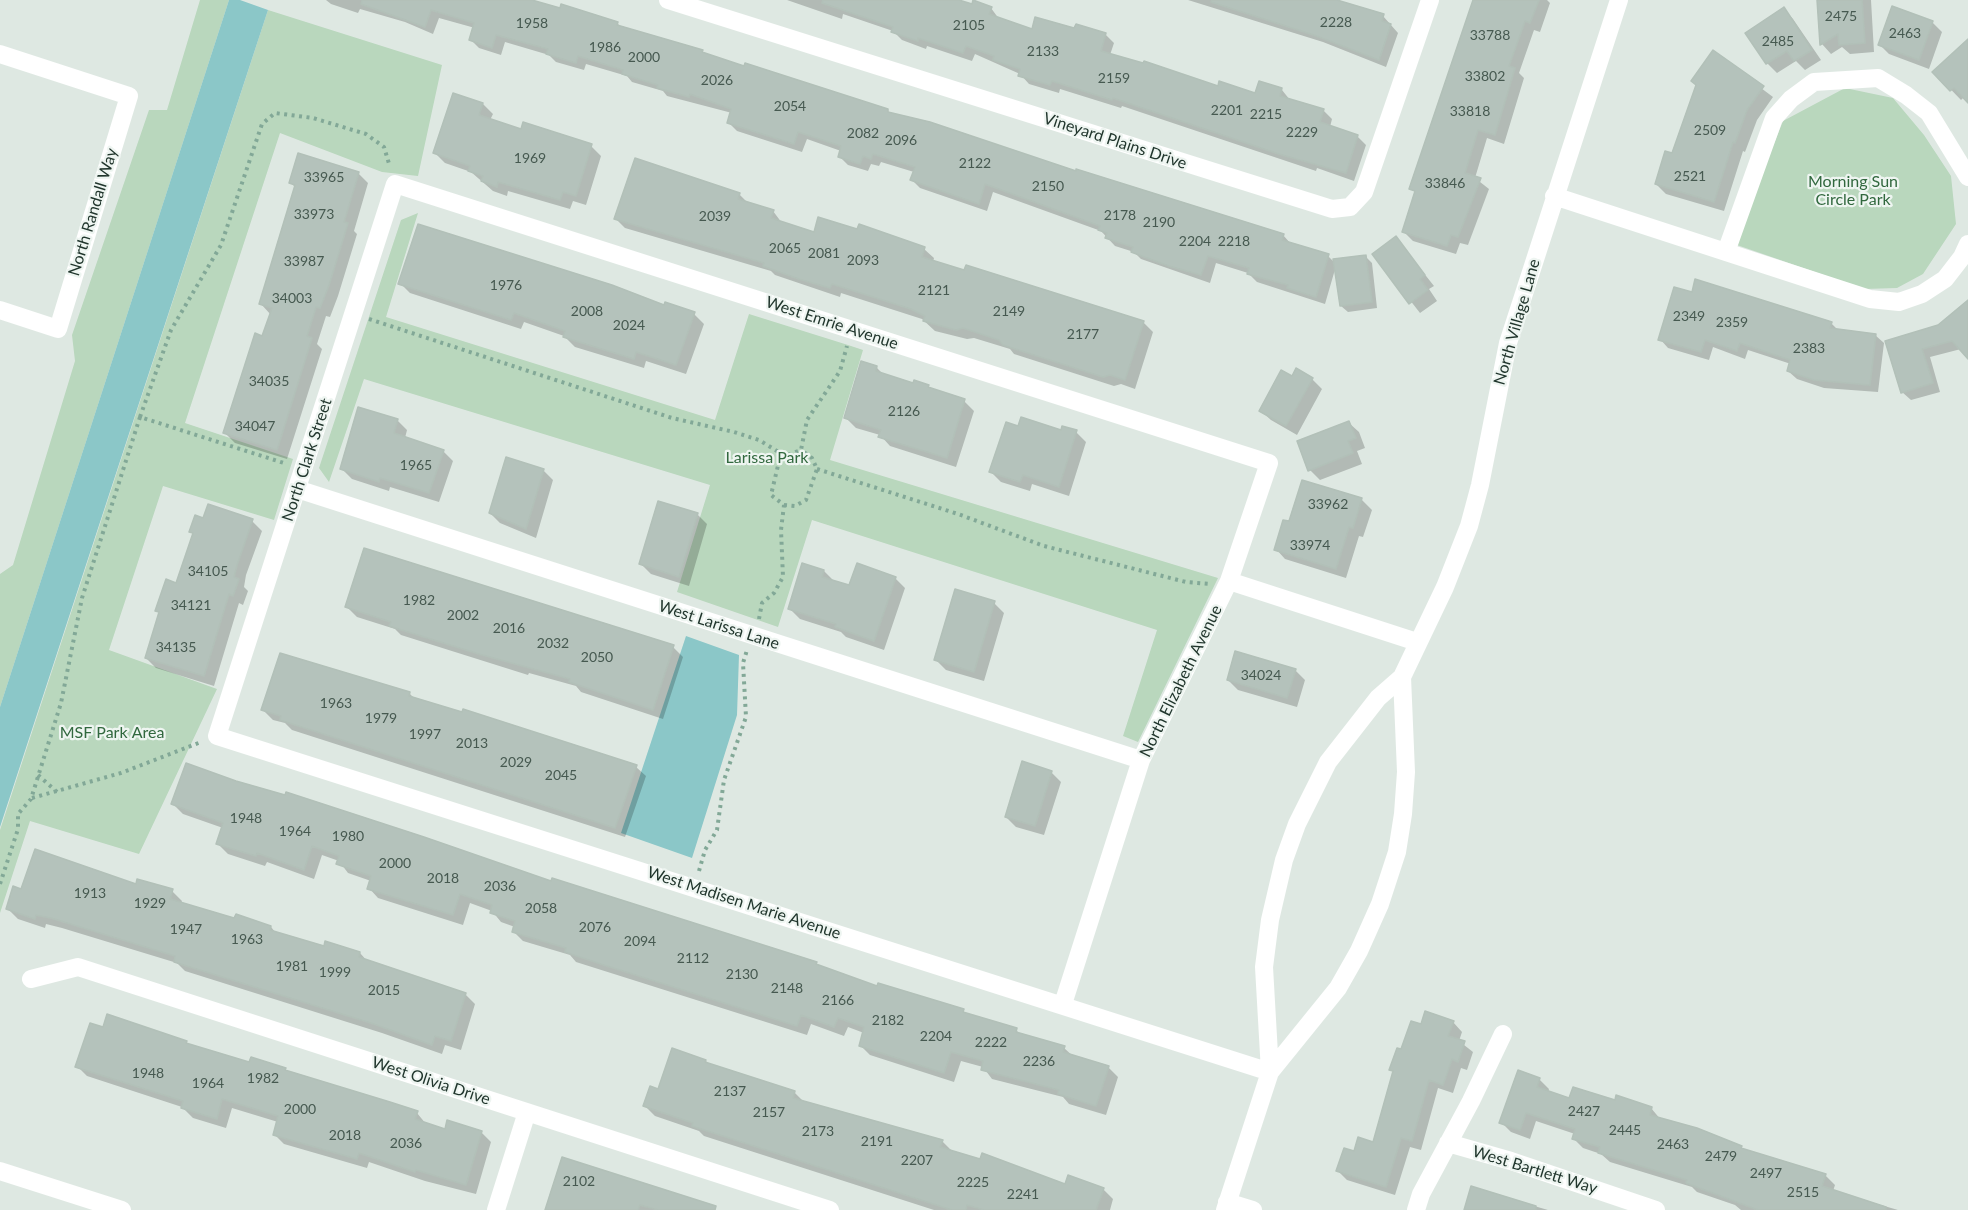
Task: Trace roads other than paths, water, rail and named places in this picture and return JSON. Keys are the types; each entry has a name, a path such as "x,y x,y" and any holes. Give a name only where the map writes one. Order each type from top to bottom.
{"street":[{"name":"Vineyard Plains Drive","path":"668,0 1332,209 1350,207 1364,192 1430,0"},
{"name":"North Village Lane","path":"1226,1206 1270,1072 1338,988 1359,951 1380,904 1397,852 1406,772 1402,677 1445,587 1468,526 1480,485 1508,343 1619,0"},
{"name":"North Randall Way","path":"0,54 129,96 58,328 0,310"},
{"path":"1726,252 1774,118 1791,99 1814,82 1878,78 1906,95 1929,113 1968,177"},
{"name":"West Emrie Avenue","path":"395,184 1269,463"},
{"name":"North Clark Street","path":"217,735 395,184"},
{"path":"1554,196 1870,299 1899,302 1922,294 1945,279 1962,257 1968,244"},
{"name":"North Elizabeth Avenue","path":"1063,1004 1141,760 1222,583 1269,463"},
{"name":"West Larissa Lane","path":"297,489 1141,760"},
{"path":"1222,583 1417,642"},
{"name":"North Village Lane","path":"1270,1072 1264,967 1270,920 1284,860 1310,796 1342,741 1378,698 1402,677"},
{"name":"West Madisen Marie Avenue","path":"217,735 1270,1072"},
{"name":"West Olivia Drive","path":"31,980 78,967 830,1210"},
{"path":"1416,1210 1503,1034"},
{"path":"496,1210 527,1112"},
{"name":"West Bartlett Way","path":"1448,1143 1511,1161 1656,1210"},
{"path":"0,1171 122,1210"},
{"path":"1226,1206 1253,1210"}],"water":[{"path":"229,0 240,0 268,10 0,827 0,707"},
{"path":"686,636 739,655 737,715 692,858 621,833"}],"park label":[{"name":"Morning Sun Circle Park","path":"1853,191"},
{"name":"Larissa Park","path":"767,458"},
{"name":"MSF Park Area","path":"112,733"}]}
